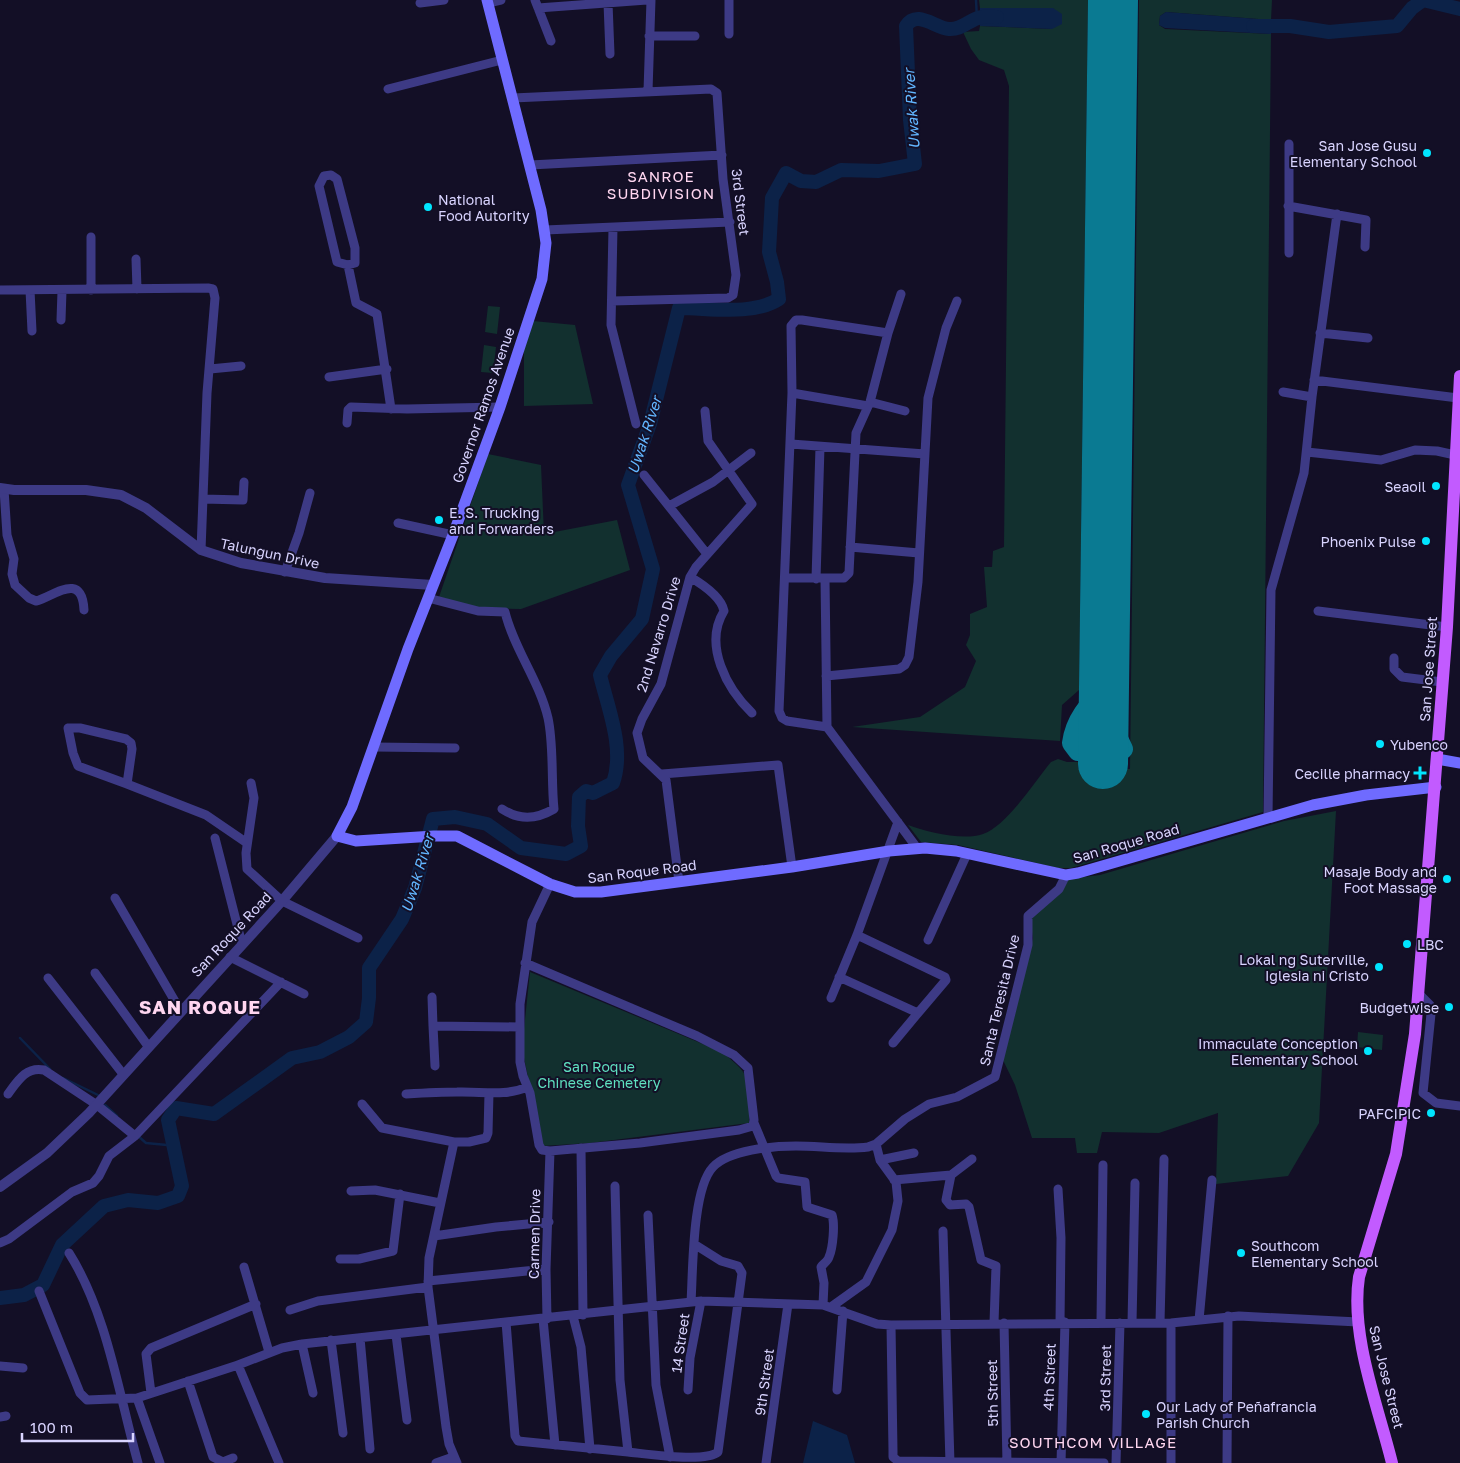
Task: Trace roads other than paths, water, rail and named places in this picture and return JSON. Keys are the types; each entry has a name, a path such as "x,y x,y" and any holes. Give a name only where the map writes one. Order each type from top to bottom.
{"main road":[{"name":"Governor Ramos Avenue","path":"337,836 352,807 500,407 542,279 546,258 545,230 513,98 487,2"},
{"name":"San Jose Street","path":"1392,1463 1362,1348 1358,1322 1359,1277 1396,1154 1412,1066 1436,787 1447,626 1460,376"},
{"path":"1438,758 1460,763"},
{"name":"San Roque Road","path":"337,836 356,841 457,836 550,884 566,890 587,893 792,867 916,848 967,854 1066,875 1268,817 1337,800 1436,787"}],"street":[{"path":"420,2 444,0"},
{"path":"487,2 501,0"},
{"path":"551,41 536,4 566,2 608,3 646,0"},
{"path":"513,98 648,91 651,0"},
{"path":"729,0 730,34"},
{"path":"608,3 610,54"},
{"path":"649,36 695,36"},
{"path":"388,89 502,60"},
{"name":"3rd Street","path":"612,301 728,298 733,295 736,288 730,222 723,180 715,90 648,91"},
{"path":"1289,144 1289,253"},
{"path":"530,165 722,154"},
{"path":"331,175 337,179 355,248 355,263 348,265 337,262 334,254 319,186 324,176 331,175"},
{"path":"1288,206 1366,220 1364,247"},
{"path":"1268,817 1270,596 1273,578 1302,484 1320,333 1337,214"},
{"path":"545,230 730,222"},
{"path":"613,228 611,325 636,424"},
{"path":"91,237 91,290"},
{"path":"136,259 137,289"},
{"path":"348,265 356,303 377,314 387,369 391,409"},
{"path":"0,290 62,291 208,288 213,290 215,298 201,550"},
{"path":"30,290 32,331"},
{"path":"61,320 62,291"},
{"path":"785,578 820,579 848,576 856,432 869,404 901,294"},
{"path":"826,676 899,669 905,665 911,651 930,388 952,310 957,301"},
{"path":"827,727 786,721 782,718 779,711 791,444 792,326 796,320 888,334"},
{"path":"1320,333 1368,338"},
{"path":"210,369 241,366"},
{"path":"329,377 387,369"},
{"path":"1314,380 1459,394"},
{"path":"1283,392 1312,396"},
{"path":"792,393 905,411"},
{"path":"347,423 348,410 351,408 500,407"},
{"path":"705,411 708,441 727,470"},
{"path":"791,444 855,451 925,454"},
{"path":"820,447 820,579 827,727 916,848"},
{"path":"1307,452 1381,460 1414,450 1437,451 1457,449"},
{"path":"669,506 713,482 751,453"},
{"name":"2nd Navarro Drive","path":"662,774 650,767 643,758 637,733 642,719 661,684 690,577 707,554 752,504 727,470"},
{"path":"644,475 707,554"},
{"path":"203,500 243,500 244,482"},
{"path":"2,488 4,536 14,559 12,574 15,585 20,591 36,601 54,592 68,588 76,591 81,596 84,610"},
{"name":"Talungun Drive","path":"2,488 86,490 121,495 146,508 201,550 219,557 285,572 325,578 433,585"},
{"path":"285,572 299,533 310,493"},
{"path":"398,523 453,535"},
{"path":"850,547 919,553"},
{"path":"690,577 703,584 723,606 724,611 719,619 716,638 719,663 738,700 752,713"},
{"path":"428,598 478,611 505,612 515,643 542,698 548,719 554,809 528,818 515,817 502,809"},
{"path":"1318,611 1447,626"},
{"path":"1394,658 1394,669 1400,676 1442,682"},
{"path":"127,784 132,749 131,743 80,728 68,728 73,753 78,766 206,815 248,843"},
{"path":"374,746 455,748"},
{"path":"680,882 669,793 666,780 662,774 778,764 792,867"},
{"path":"251,783 254,798 245,862 247,869 282,901 358,938"},
{"path":"831,998 889,851 898,822"},
{"name":"San Roque Road","path":"0,1187 47,1153 97,1104 180,1010 282,901 337,836"},
{"path":"215,838 242,944"},
{"path":"928,940 967,854"},
{"name":"Santa Teresita Drive","path":"876,1144 905,1119 929,1104 957,1097 987,1083 997,1074 1028,945 1028,916 1059,889 1066,875"},
{"path":"550,884 532,922 525,963 520,1027 520,1062 539,1145 542,1150 550,1151 640,1143 739,1130 753,1126 754,1123"},
{"path":"115,898 180,1010"},
{"path":"857,935 945,977 946,980 893,1043"},
{"path":"230,957 304,994"},
{"path":"525,963 697,1036 734,1055 748,1068 754,1123 776,1176 805,1182 807,1207 832,1215 834,1230 829,1258 821,1267 827,1306"},
{"path":"95,973 148,1046"},
{"path":"839,977 918,1013"},
{"path":"48,978 123,1074"},
{"path":"0,1243 9,1239 78,1188 93,1183 99,1176 109,1156 135,1136 281,982"},
{"path":"1419,994 1430,1005 1432,1014 1423,1092 1436,1103 1460,1106"},
{"path":"432,997 435,1066"},
{"path":"433,1026 520,1027"},
{"path":"8,1094 25,1074 40,1069 97,1104 135,1136"},
{"path":"406,1094 514,1092 527,1087"},
{"path":"362,1104 382,1128 454,1142 469,1142 486,1138 488,1133 489,1093"},
{"path":"436,1463 455,1460 446,1427 428,1284 429,1258 454,1142"},
{"path":"691,1302 694,1244 702,1192 713,1167 735,1153 796,1146 859,1148 876,1144 880,1160 894,1180 898,1201 892,1230 866,1282 827,1306"},
{"path":"581,1148 583,1315"},
{"name":"Carmen Drive","path":"550,1151 545,1319 555,1445"},
{"path":"880,1160 914,1153"},
{"path":"894,1180 952,1175 972,1159"},
{"path":"1160,1323 1164,1159"},
{"path":"1100,1322 1103,1165"},
{"path":"952,1175 947,1204 969,1206 980,1260 993,1264 997,1269 994,1323"},
{"path":"1199,1320 1212,1180"},
{"path":"1132,1323 1135,1183"},
{"path":"615,1186 620,1380 628,1452"},
{"name":"4th Street","path":"1058,1189 1061,1238 1062,1323 1061,1462"},
{"path":"351,1191 375,1190 440,1203"},
{"path":"340,1260 359,1259 393,1250 400,1194"},
{"path":"648,1215 656,1385 670,1457"},
{"path":"434,1236 549,1222"},
{"path":"943,1231 950,1462"},
{"path":"506,1322 516,1438 522,1442 698,1460 709,1457 718,1452 742,1277 738,1266 721,1260 694,1244"},
{"path":"69,1253 92,1296 111,1355 138,1463"},
{"path":"244,1267 269,1352"},
{"path":"290,1310 318,1301 428,1284 546,1270"},
{"path":"39,1291 82,1396 87,1400 137,1398 238,1365 269,1352 302,1344 701,1301 827,1306 877,1324 1171,1323 1228,1316 1358,1322"},
{"name":"14 Street","path":"688,1390 690,1358 701,1301"},
{"path":"151,1393 146,1354 151,1348 256,1304"},
{"name":"9th Street","path":"766,1463 788,1304"},
{"path":"837,1390 843,1311"},
{"path":"573,1316 580,1347 590,1449"},
{"path":"1227,1463 1228,1316"},
{"name":"5th Street","path":"1004,1323 1007,1463"},
{"name":"3rd Street","path":"1116,1463 1120,1323"},
{"path":"1171,1323 1171,1463"},
{"path":"891,1324 893,1457 898,1461 1104,1463"},
{"path":"396,1334 407,1420"},
{"path":"360,1338 370,1448"},
{"path":"331,1340 343,1433"},
{"path":"302,1344 313,1393"},
{"path":"238,1365 279,1463"},
{"path":"0,1366 23,1368"},
{"path":"188,1381 213,1457 223,1462 233,1458"},
{"path":"137,1398 160,1463"}],"water":[{"path":"980,8 1053,8 1062,14 1062,24 1052,29 980,26"},
{"path":"1166,12 1271,20 1271,34 1165,28 1159,25 1160,16"},
{"path":"813,1421 847,1435 855,1463 803,1463"}],"waterway":[{"path":"976,0 977,19"},
{"name":"Uwak River","path":"1253,26 1290,26 1329,32 1397,26 1412,8 1423,0 1460,9"},
{"name":"Uwak River","path":"0,1298 24,1295 43,1285 62,1245 104,1206 128,1200 158,1203 178,1196 182,1186 168,1120 176,1108 214,1114 292,1058 320,1052 349,1037 366,1022 369,998 369,968 402,919 415,888 433,819 455,817 487,824 521,848 566,854 581,846 578,826 579,797 586,791 593,793 613,783 616,770 617,756 614,729 600,675 611,656 642,619 653,569 628,485 650,424 679,308 717,310 756,308 779,299 777,282 769,252 772,198 786,173 801,181 816,182 841,170 879,171 915,164 910,120 906,26 910,21 921,19 944,28 954,29 977,18 997,17"},
{"path":"20,1038 50,1069"},
{"path":"63,1078 98,1095"},
{"path":"105,1105 117,1116"},
{"path":"138,1136 146,1143 167,1145"}],"place":[{"name":"San Jose Gusu Elementary School","path":"1427,153"},
{"name":"National Food Autority","path":"428,207"},
{"name":"Seaoil","path":"1436,486"},
{"name":"E. S. Trucking and Forwarders","path":"439,520"},
{"name":"Phoenix Pulse","path":"1426,541"},
{"name":"Yubenco","path":"1380,744"},
{"name":"Cecille pharmacy","path":"1420,773"},
{"name":"Masaje Body and Foot Massage","path":"1447,879"},
{"name":"LBC","path":"1407,944"},
{"name":"Lokal ng Suterville, Iglesia ni Cristo","path":"1379,967"},
{"name":"Budgetwise","path":"1449,1007"},
{"name":"Immaculate Conception Elementary School","path":"1368,1051"},
{"name":"PAFCIPIC","path":"1431,1113"},
{"name":"Southcom Elementary School","path":"1241,1253"},
{"name":"Our Lady of Peñafrancia Parish Church","path":"1146,1414"}],"district":[{"name":"SANROE SUBDIVISION","path":"661,184"},
{"name":"SAN ROQUE","path":"200,1006"},
{"name":"SOUTHCOM VILLAGE","path":"1093,1442"}],"park label":[{"name":"San Roque Chinese Cemetery","path":"599,1074"}]}
